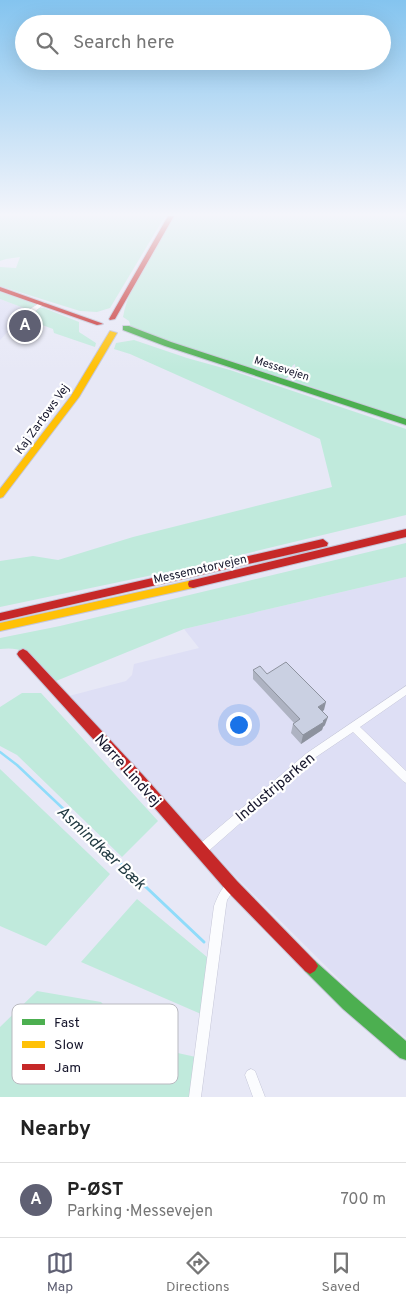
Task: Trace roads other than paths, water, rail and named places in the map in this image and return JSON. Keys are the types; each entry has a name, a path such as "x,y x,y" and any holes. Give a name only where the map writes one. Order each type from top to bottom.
{"main road":[{"path":"112,326 142,267"},
{"name":"Messevejen","path":"0,289 406,422"},
{"name":"Kaj Zartows Vej","path":"0,496 30,453 75,397 100,354 112,326"},
{"name":"Messemotorvejen","path":"0,617 406,523"},
{"name":"Messemotorvejen","path":"0,627 151,594 406,533"},
{"name":"Nørre Lindvej","path":"23,654 138,779 200,851 293,950 349,1003 406,1052"}],"street":[{"path":"20,321 43,303"},
{"name":"Industriparken","path":"200,851 310,756 406,690"},
{"path":"352,726 406,778"},
{"path":"195,1097 220,906 223,897 232,886"},
{"path":"251,1075 259,1097"}],"waterway":[{"name":"Asmindkær Bæk","path":"0,752 17,765 92,836"},
{"name":"Asmindkær Bæk","path":"91,835 204,942"}],"place":[{"name":"P-ØST","path":"25,326"}]}
